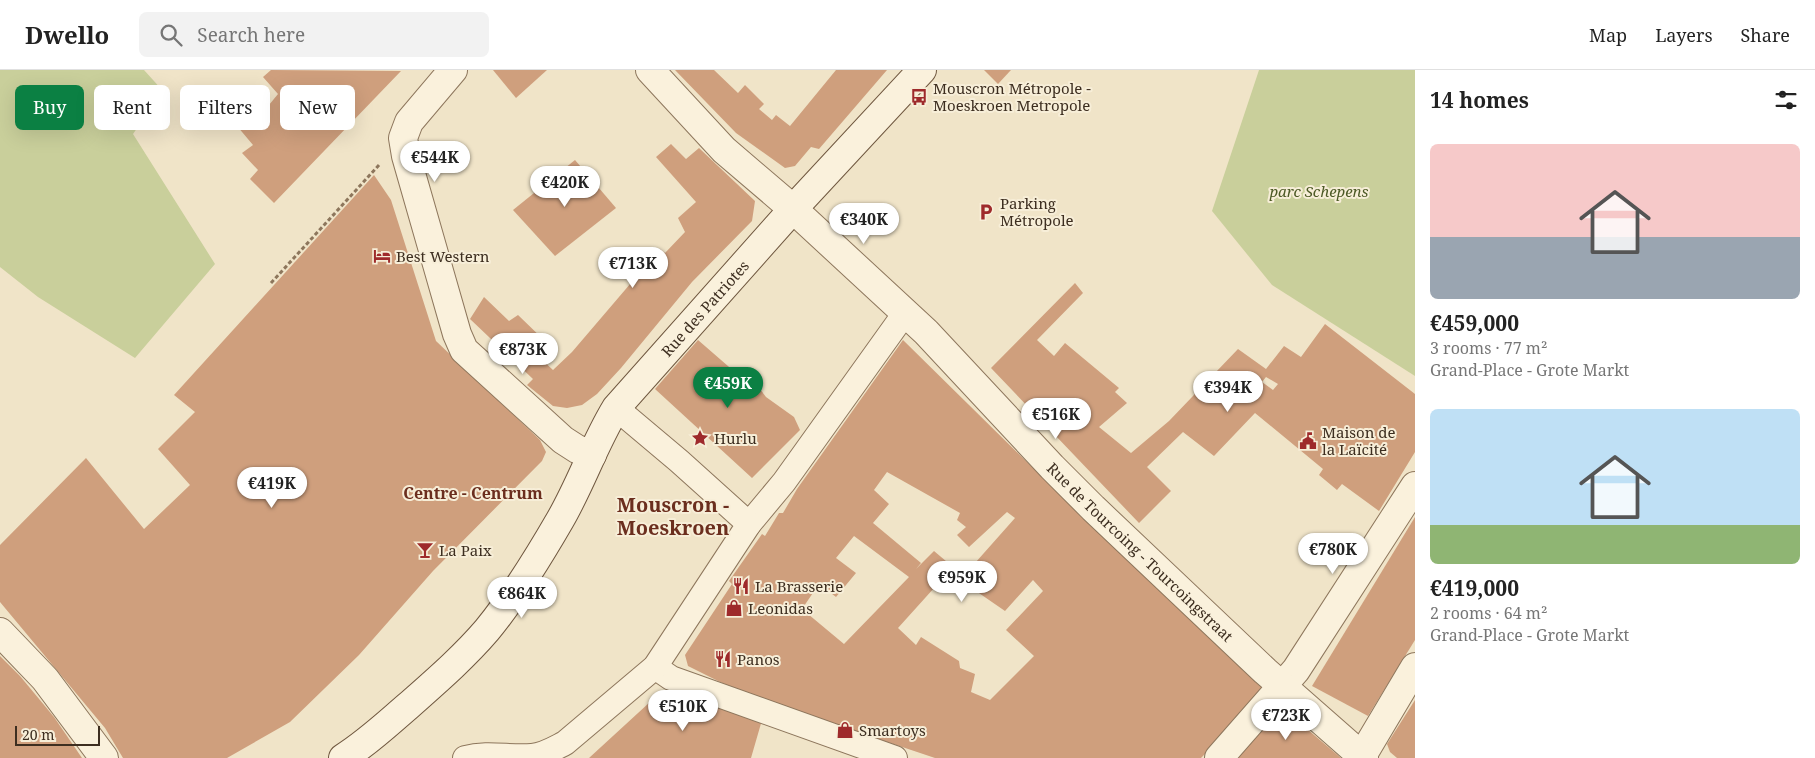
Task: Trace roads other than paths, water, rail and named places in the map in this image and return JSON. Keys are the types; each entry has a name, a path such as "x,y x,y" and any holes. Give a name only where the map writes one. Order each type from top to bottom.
{"street":[{"path":"453,70 408,122 404,131 403,144 457,334 464,350 563,440 576,449 592,455"},
{"name":"Rue de Tourcoing - Tourcoingstraat","path":"650,70 724,150 794,209 905,313 1093,508 1283,687 1363,757"},
{"name":"Rue des Patriotes","path":"343,758 375,735 430,686 466,653 487,629 519,587 561,519 604,428 616,408 794,209 922,70"},
{"path":"466,758 488,754 534,757 550,751 565,743 655,667 749,524 784,482 905,313"},
{"path":"616,408 749,524"},
{"path":"1219,758 1296,670 1415,486"},
{"path":"0,632 45,679 104,758"},
{"path":"655,667 671,678 895,758"},
{"path":"1363,757 1415,667"}],"place":[{"name":"Mouscron Métropole - Moeskroen Metropole","path":"919,97"},
{"name":"Parking Métropole","path":"986,212"},
{"name":"Best Western","path":"382,256"},
{"name":"Hurlu","path":"700,438"},
{"name":"Maison de la Laïcité","path":"1308,441"},
{"name":"La Paix","path":"425,550"},
{"name":"La Brasserie","path":"741,586"},
{"name":"Leonidas","path":"734,608"},
{"name":"Panos","path":"723,659"},
{"name":"Smartoys","path":"845,730"}],"district":[{"name":"Centre - Centrum","path":"473,493"},
{"name":"Mouscron - Moeskroen","path":"673,516"}],"park label":[{"name":"parc Schepens","path":"1319,191"}]}
